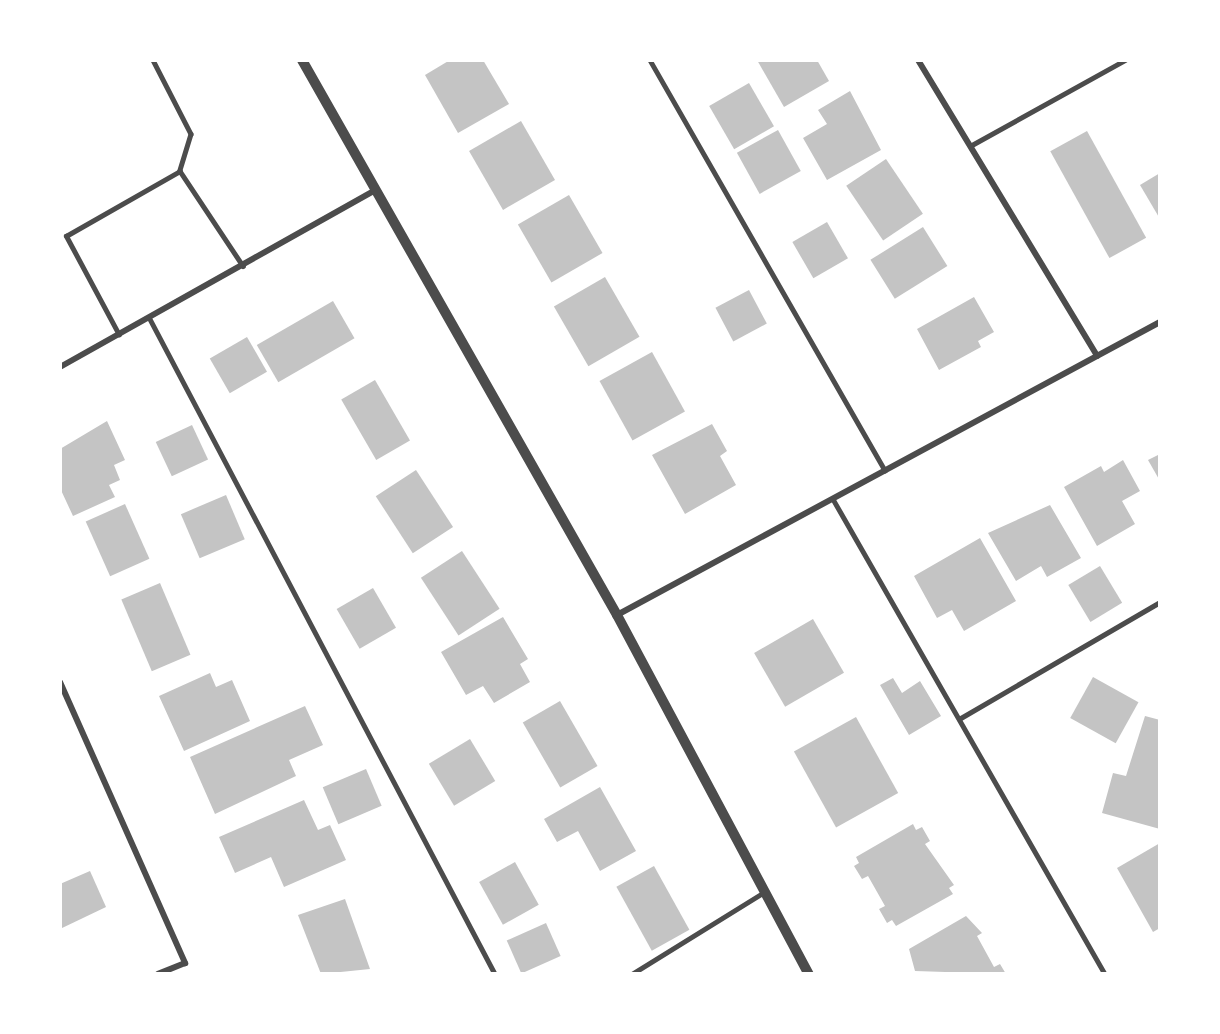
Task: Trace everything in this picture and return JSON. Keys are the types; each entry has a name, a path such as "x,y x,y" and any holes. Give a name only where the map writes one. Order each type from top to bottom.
{"street":[{"path":"302,60 617,615 809,974"},
{"path":"918,60 1097,356"},
{"path":"60,367 150,319 377,189"},
{"path":"617,615 1160,322"},
{"path":"60,682 63,697 185,963 158,974"}],"lane":[{"path":"119,335 63,237 180,171 191,134 153,60"},
{"path":"650,60 885,471"},
{"path":"970,146 1125,60"},
{"path":"180,171 243,266"},
{"path":"150,319 495,974"},
{"path":"833,499 1105,974"},
{"path":"959,719 1160,602"},
{"path":"632,974 765,891"}],"building":[{"path":"450,60 483,60 509,104 458,133 425,75"},
{"path":"757,60 817,60 829,81 784,107"},
{"path":"749,83 774,126 734,149 709,106"},
{"path":"850,91 881,150 827,180 803,138 827,124 818,110"},
{"path":"521,121 555,180 503,210 469,151"},
{"path":"778,130 801,171 760,194 737,153"},
{"path":"1087,131 1146,238 1109,258 1050,151"},
{"path":"886,159 923,214 883,241 846,186"},
{"path":"1160,173 1160,219 1140,185"},
{"path":"569,195 602,253 551,283 518,224"},
{"path":"827,222 848,258 813,278 792,242"},
{"path":"923,227 947,266 895,299 870,260"},
{"path":"605,277 640,337 588,366 554,306"},
{"path":"749,290 767,324 733,341 715,308"},
{"path":"974,297 994,332 978,341 981,347 939,370 917,329"},
{"path":"333,301 354,338 278,382 257,345"},
{"path":"247,337 267,372 230,393 210,358"},
{"path":"652,352 685,411 632,441 600,381"},
{"path":"375,380 410,441 376,460 341,400"},
{"path":"107,421 125,460 114,465 120,480 109,485 115,497 73,516 60,488 60,449"},
{"path":"712,424 727,451 720,456 736,485 685,514 652,455"},
{"path":"192,425 208,459 172,476 156,442"},
{"path":"1160,454 1160,481 1148,460"},
{"path":"1123,460 1140,491 1122,501 1135,524 1097,546 1064,487 1101,466 1104,472"},
{"path":"416,470 453,527 413,553 376,496"},
{"path":"226,495 245,539 200,558 181,514"},
{"path":"125,504 149,559 110,576 86,521"},
{"path":"1050,505 1081,558 1047,577 1041,566 1016,581 988,533"},
{"path":"980,538 1016,601 964,631 952,610 937,618 914,576"},
{"path":"462,551 500,609 458,636 421,578"},
{"path":"1100,566 1122,603 1090,622 1068,585"},
{"path":"160,583 190,655 152,671 121,599"},
{"path":"373,588 396,628 360,649 337,609"},
{"path":"503,617 528,659 520,664 530,682 494,703 483,686 466,695 441,652"},
{"path":"813,619 844,673 785,707 754,653"},
{"path":"210,673 216,687 232,680 250,721 184,751 159,696"},
{"path":"1093,677 1138,702 1116,743 1070,718"},
{"path":"893,678 902,693 920,681 941,716 909,735 880,685"},
{"path":"560,701 598,766 560,787 523,722"},
{"path":"305,706 323,745 289,760 296,776 215,814 190,757"},
{"path":"1145,716 1160,720 1160,829 1102,813 1113,773 1126,776"},
{"path":"856,717 898,793 836,828 794,751"},
{"path":"470,739 495,781 454,806 429,764"},
{"path":"366,769 382,806 338,824 323,787"},
{"path":"600,787 636,851 600,871 578,831 557,842 544,819"},
{"path":"304,800 318,830 330,825 346,860 284,887 271,857 235,873 219,837"},
{"path":"913,824 916,830 922,827 930,841 925,844 954,885 949,888 953,894 896,926 892,920 887,923 879,909 885,906 868,876 862,879 854,866 859,863 856,857"},
{"path":"1160,843 1160,928 1153,932 1117,868"},
{"path":"515,862 539,905 503,925 479,882"},
{"path":"654,866 689,930 652,951 616,887"},
{"path":"90,871 106,907 60,929 60,884"},
{"path":"345,899 370,969 321,974 298,915"},
{"path":"966,916 982,933 977,936 994,967 1000,964 1006,974 915,971 909,949"},
{"path":"546,923 561,956 521,973 507,940"}]}
